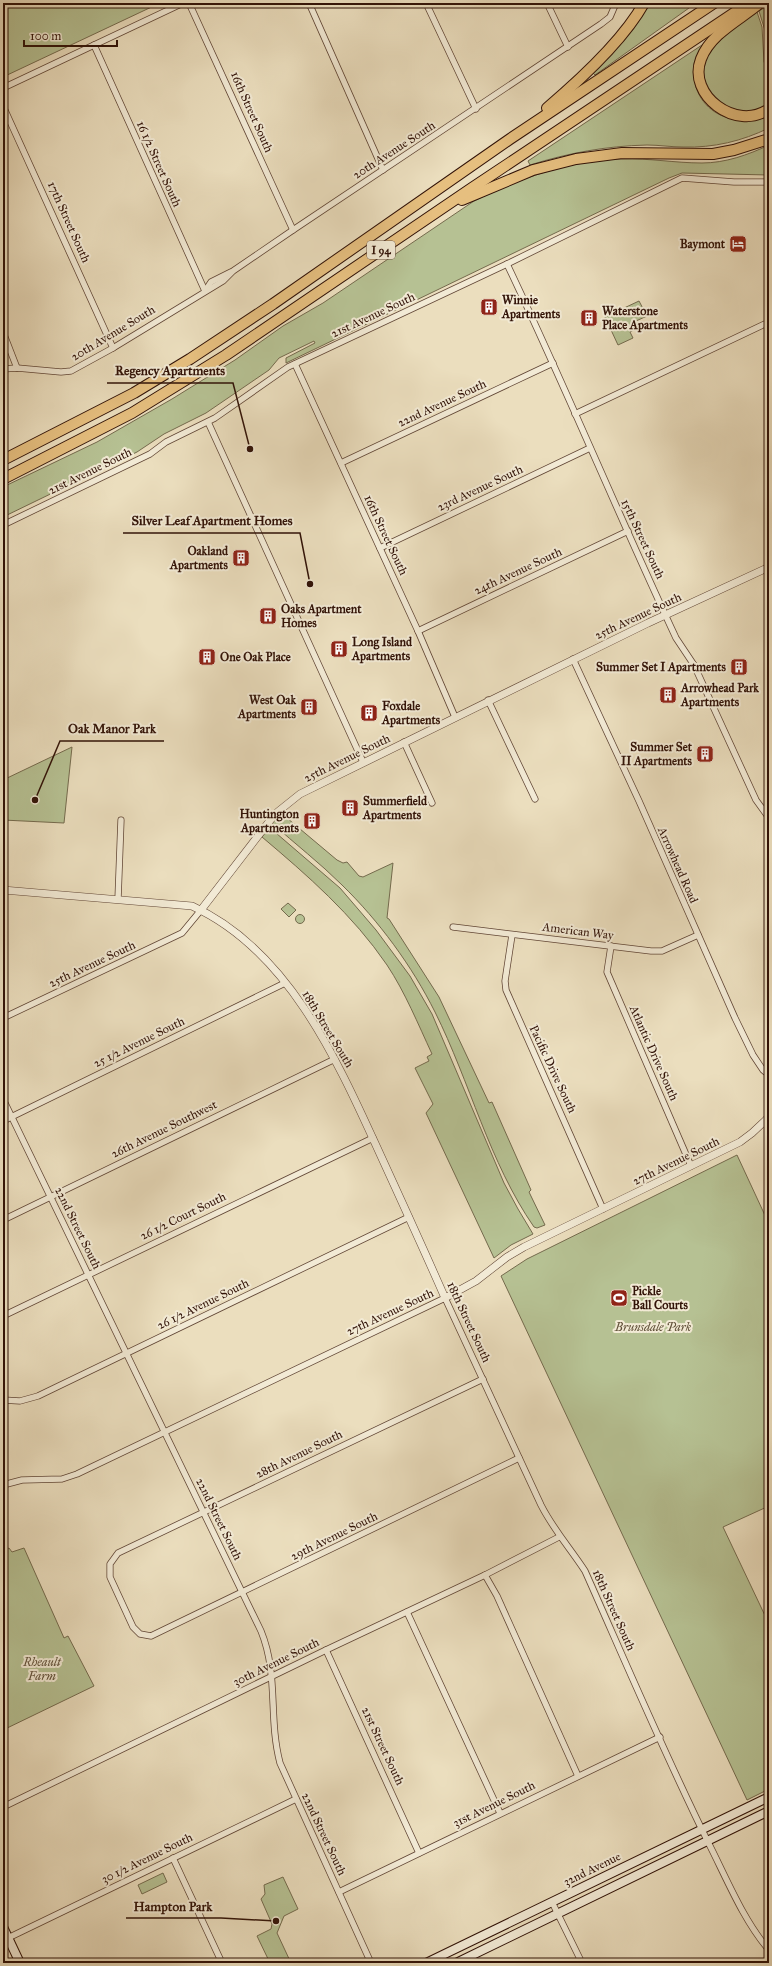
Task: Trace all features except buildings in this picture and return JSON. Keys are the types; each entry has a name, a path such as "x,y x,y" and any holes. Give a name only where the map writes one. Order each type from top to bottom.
{"highway":[{"path":"510,139 604,55 639,13 644,3"},
{"name":"I 94","path":"3,460 134,393 190,359 273,304 510,139 714,3"},
{"path":"760,3 750,6 715,38 706,48 698,68 700,80 712,102 722,111 745,117 763,113 769,109"},
{"name":"I 94","path":"3,479 132,413 226,355 444,208 750,6"},
{"path":"444,208 533,170 576,159 622,153 713,154 734,150 769,138"}],"main road":[{"name":"32nd Avenue","path":"426,1963 769,1797"},
{"name":"32nd Avenue","path":"456,1963 769,1811"},
{"path":"3,1927 20,1963"}],"street":[{"path":"3,88 183,3"},
{"name":"16th Street South","path":"189,3 293,230"},
{"path":"310,3 383,170"},
{"path":"426,3 476,109"},
{"path":"547,3 568,47"},
{"name":"20th Avenue South","path":"3,369 17,368 61,372 72,371 114,348 205,291 211,282 233,271 568,47 610,17 616,3"},
{"name":"16 1/2 Street South","path":"94,45 205,291"},
{"name":"17th Street South","path":"3,106 114,348"},
{"name":"21st Avenue South","path":"3,525 150,454 166,442 208,422 295,364 507,264 682,178 734,182 769,182"},
{"name":"15th Street South","path":"507,264 676,638 694,665 756,800 769,818"},
{"path":"575,414 769,322"},
{"path":"3,332 17,368"},
{"name":"22nd Avenue South","path":"341,463 553,363"},
{"name":"16th Street South","path":"295,364 418,631 455,717"},
{"path":"208,422 363,762"},
{"name":"23rd Avenue South","path":"380,548 590,448"},
{"name":"24th Avenue South","path":"418,631 628,531"},
{"name":"25th Avenue South","path":"3,1018 182,933 275,814 300,794 488,700 666,614 769,567"},
{"name":"Arrowhead Road","path":"573,659 753,1055 763,1070 769,1075"},
{"path":"488,700 534,799"},
{"path":"404,742 432,803"},
{"path":"118,899 121,820"},
{"name":"18th Street South","path":"3,890 192,906 210,914 241,938 265,960 300,1001 335,1059 373,1138 543,1510 559,1537 574,1553 585,1570 702,1829 756,1934 769,1950"},
{"name":"American Way","path":"453,927 662,952 698,935"},
{"name":"Pacific Drive South","path":"512,934 505,980 506,990 604,1209"},
{"name":"Atlantic Drive South","path":"611,946 607,972 692,1166"},
{"name":"25 1/2 Avenue South","path":"3,1121 285,983"},
{"name":"26th Avenue Southwest","path":"3,1220 335,1059"},
{"name":"22nd Street South","path":"3,1098 204,1512 267,1647 273,1676 274,1736 280,1762 371,1963"},
{"name":"27th Avenue South","path":"3,1485 22,1480 62,1480 83,1472 164,1431 445,1298 476,1281 511,1254 740,1142 769,1117"},
{"name":"26 1/2 Court South","path":"3,1316 373,1138"},
{"name":"26 1/2 Avenue South","path":"3,1400 20,1401 38,1396 409,1216"},
{"name":"28th Avenue South","path":"158,1632 150,1636 140,1634 133,1627 110,1577 110,1564 118,1553 483,1379"},
{"name":"29th Avenue South","path":"158,1632 519,1458"},
{"name":"30th Avenue South","path":"3,1807 326,1650 485,1575 559,1537"},
{"path":"485,1575 578,1776"},
{"path":"408,1612 500,1813"},
{"name":"21st Street South","path":"326,1650 419,1853"},
{"name":"31st Avenue South","path":"339,1892 660,1737"},
{"name":"30 1/2 Avenue South","path":"8,1938 296,1799"},
{"path":"173,1858 222,1963"},
{"path":"552,1902 582,1963"}],"green space":[{"path":"3,3 160,3 3,77"},
{"path":"650,3 696,3 595,75 592,72 637,21"},
{"path":"764,8 769,21 769,64 766,56 767,37 759,11"},
{"path":"757,12 762,27 764,62 769,70 769,104 757,110 743,111 730,108 718,101 709,92 703,80 703,67 708,54 718,42"},
{"path":"705,43 696,60 694,77 698,92 706,104 718,114 733,119 750,119 769,114 769,128 749,137 717,145 694,147 647,145 617,147 573,154 530,165 528,161"},
{"path":"769,145 769,175 682,173 669,178 286,363 286,358 315,343 314,341 279,358 269,370 206,413 164,434 137,452 3,517 3,487 97,442 172,399 235,360 283,326 323,303 474,201 528,178 584,163 603,160 632,159 711,163 736,158"},
{"path":"639,301 647,316 636,321 639,327 630,332 633,338 618,345 605,317"},
{"path":"72,747 64,823 3,820 3,780"},
{"path":"281,813 337,860 343,863 347,862 359,876 363,877 393,863 387,918 439,997 489,1103 492,1102 531,1190 529,1192 545,1225 537,1228 534,1227 504,1176 435,1012 416,978 382,929 356,899 325,869 272,823"},
{"path":"269,827 340,888 376,930 410,976 432,1014 504,1183 533,1234 511,1245 494,1258 426,1113 433,1104 415,1068 429,1061 427,1057 432,1054 394,975 374,947 329,896 262,837"},
{"path":"288,903 296,910 289,917 281,909"},
{"path":"300,914 305,919 300,924 295,919"},
{"name":"Brunsdale Park","path":"737,1155 769,1224 769,1506 723,1527 769,1624 769,1789 747,1800 501,1276 527,1259"},
{"name":"Rheault Farm","path":"9,1548 12,1552 24,1548 64,1638 68,1636 94,1686 3,1730 3,1551"},
{"path":"163,1873 167,1882 142,1894 138,1885"},
{"path":"283,1877 298,1909 284,1916 277,1933 291,1963 270,1963 257,1936 271,1929 272,1924 261,1899 265,1894 264,1885"}],"place":[{"name":"Baymont","path":"738,244"},
{"name":"Winnie Apartments","path":"489,307"},
{"name":"Waterstone Place Apartments","path":"589,318"},
{"name":"Regency Apartments","path":"250,449"},
{"name":"Oakland Apartments","path":"241,558"},
{"name":"Silver Leaf Apartment Homes","path":"310,584"},
{"name":"Oaks Apartment Homes","path":"268,616"},
{"name":"Long Island Apartments","path":"339,649"},
{"name":"One Oak Place","path":"207,657"},
{"name":"Summer Set I Apartments","path":"739,667"},
{"name":"Arrowhead Park Apartments","path":"668,695"},
{"name":"West Oak Apartments","path":"309,707"},
{"name":"Foxdale Apartments","path":"369,713"},
{"name":"Summer Set II Apartments","path":"705,754"},
{"name":"Oak Manor Park","path":"35,800"},
{"name":"Summerfield Apartments","path":"350,808"},
{"name":"Huntington Apartments","path":"312,821"},
{"name":"Pickle Ball Courts","path":"619,1298"},
{"name":"Hampton Park","path":"276,1921"}]}
